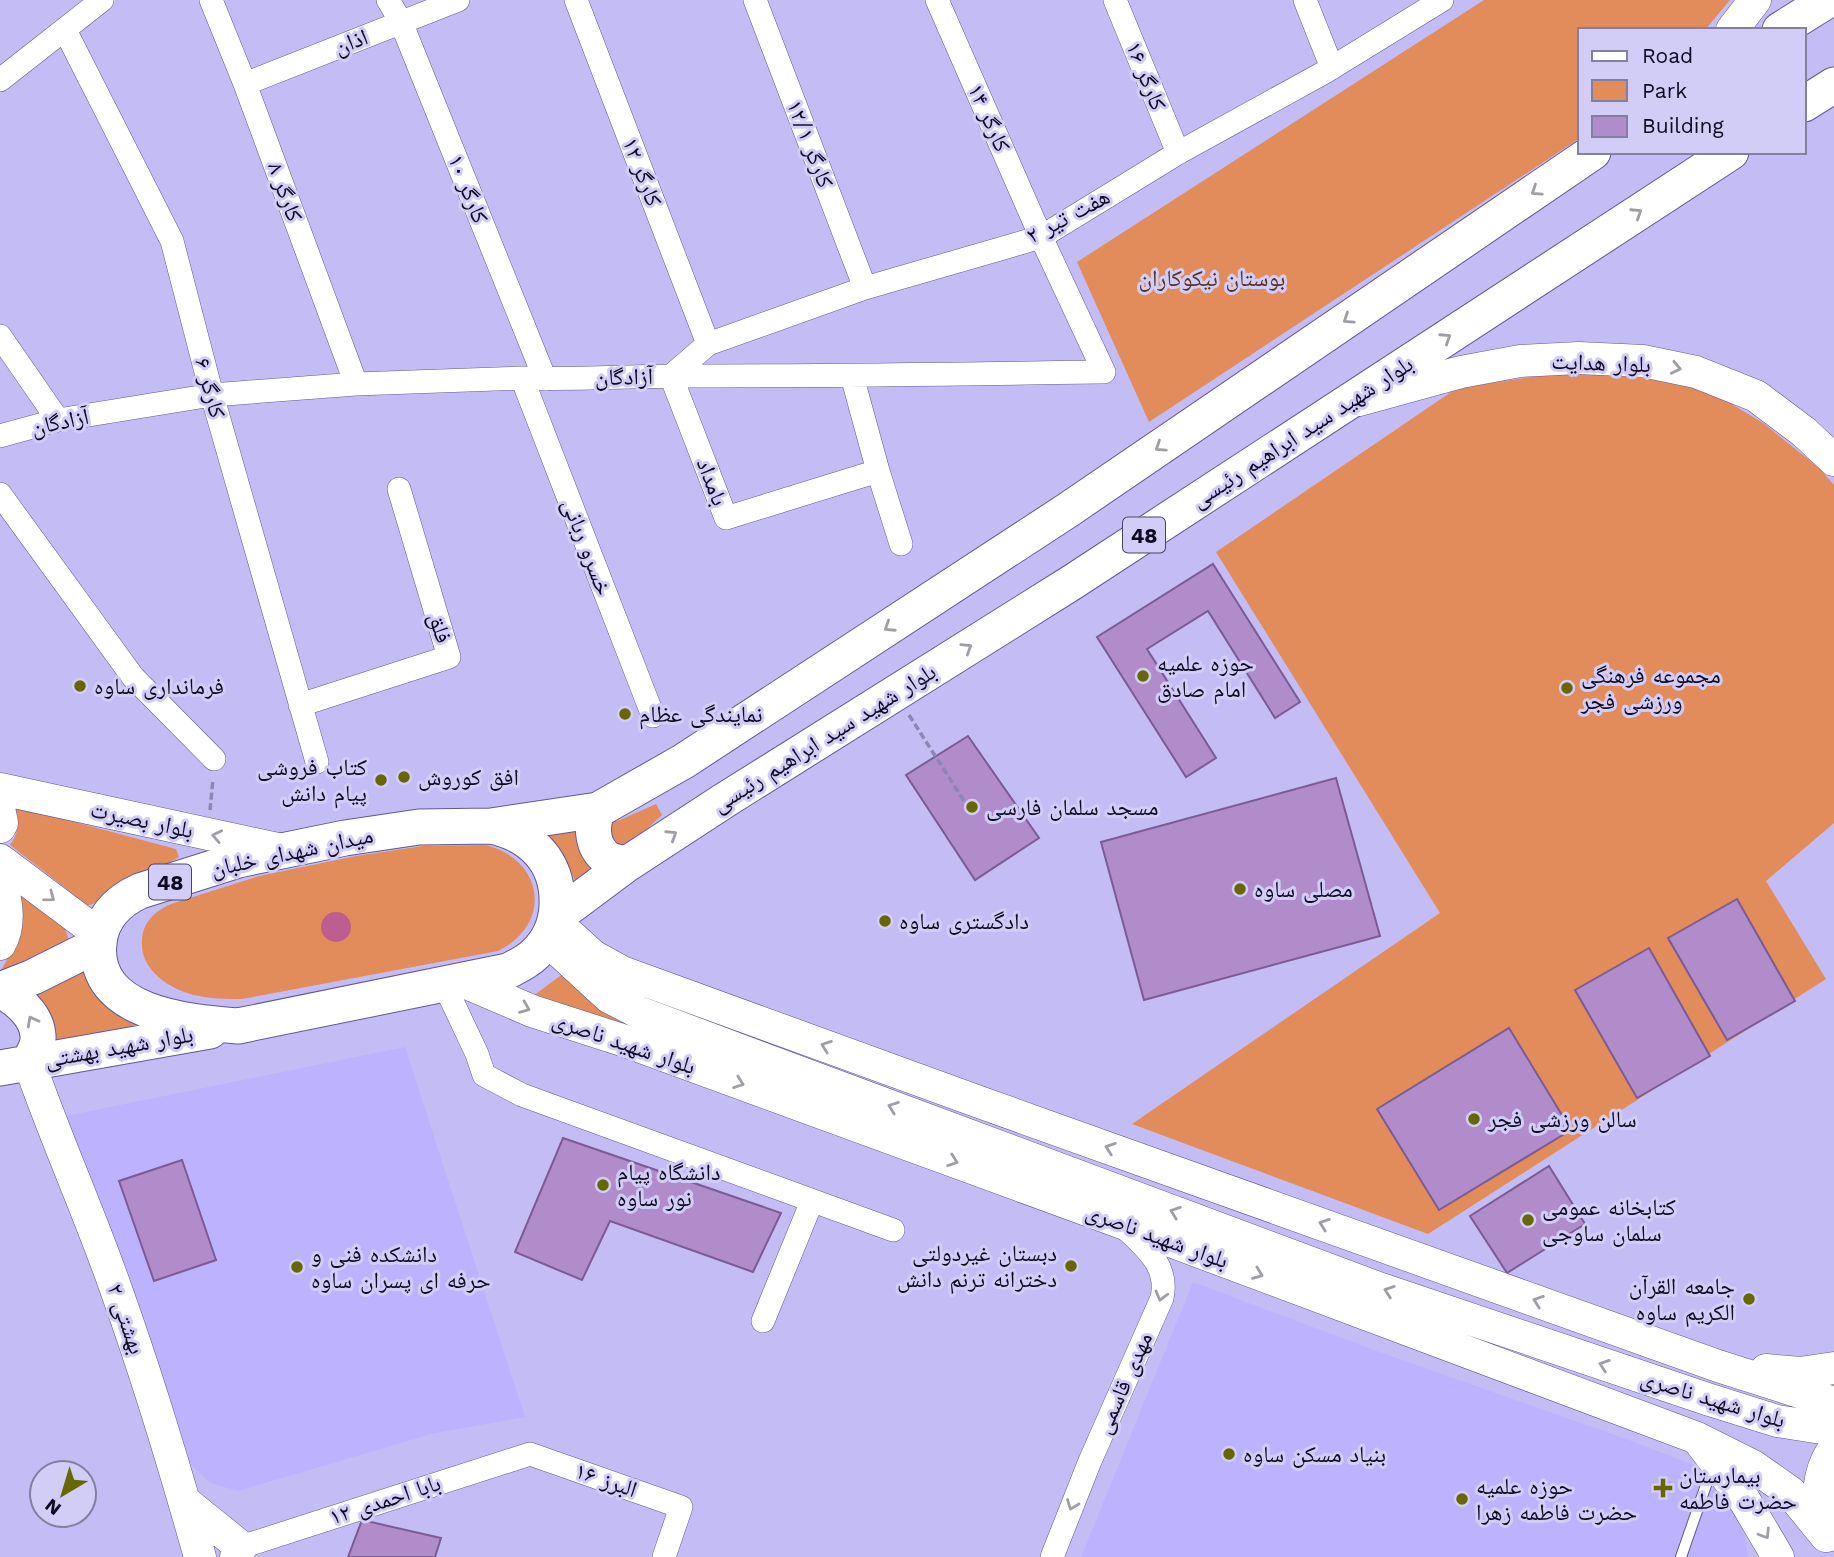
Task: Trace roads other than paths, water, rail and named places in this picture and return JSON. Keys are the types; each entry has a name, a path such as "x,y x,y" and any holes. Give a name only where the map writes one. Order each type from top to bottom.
{"main road":[{"path":"1734,28 1755,0"},
{"path":"1783,28 1828,0"},
{"path":"1806,103 1834,85"},
{"name":"48","path":"491,826 598,810 684,761 1068,510 1590,154"},
{"name":"بلوار شهید سید ابراهیم رئیسی","path":"553,927 627,864 1071,583 1728,154"},
{"name":"بلوار هدایت","path":"1344,404 1461,372 1520,361 1579,358 1643,361 1696,372 1756,396 1804,432 1834,460"},
{"name":"بلوار بصیرت","path":"0,789 283,851"},
{"path":"598,810 593,825 599,849 612,861 627,864"},
{"path":"0,813 0,827"},
{"name":"میدان شهدای خلبان","path":"99,939 105,920 114,907 140,891 238,860 345,838 419,827 491,826 523,837 536,848 554,876 558,892 553,927"},
{"path":"0,860 99,939 33,977 0,990"},
{"path":"0,884 7,909 4,939 0,944"},
{"path":"553,927 593,957 622,972 1718,1366 1834,1403"},
{"name":"48","path":"99,939 98,951 107,981 129,1002 159,1014 238,1026 508,971 523,964 536,953 553,927"},
{"name":"بلوار شهید ناصری","path":"553,927 609,997 638,1012 1381,1289 1718,1403 1776,1421 1834,1430"},
{"name":"بلوار شهید ناصری","path":"453,983 622,1040 1117,1221 1705,1450 1753,1466 1790,1492 1830,1543"},
{"path":"0,990 22,1005 33,1019 38,1035 37,1044 15,1065"},
{"name":"بلوار شهید بهشتی","path":"15,1065 238,1026"},
{"name":"بهشتی ۲","path":"15,1065 50,1121 117,1290 174,1462 200,1557"},
{"path":"1718,1366 1800,1373 1834,1367"},
{"path":"1830,1543 1819,1508 1821,1480 1834,1449"},
{"path":"1705,1450 1745,1502 1778,1557"},
{"path":"184,1501 239,1552"}],"street":[{"path":"2,74 65,30 102,0"},
{"name":"کارگر ۸","path":"211,0 245,84 356,384"},
{"name":"کارگر ۱۰","path":"388,0 401,22 545,379"},
{"name":"اذان","path":"245,84 457,0"},
{"name":"کارگر ۱۲","path":"576,0 708,344"},
{"name":"کارگر ۱۲/۱","path":"755,0 865,288"},
{"name":"کارگر ۱۴","path":"937,0 1041,237"},
{"name":"کارگر ۱۶","path":"1115,0 1178,153"},
{"path":"1305,0 1332,68"},
{"name":"هفت تیر ۲","path":"671,376 708,344 865,288 1041,237 1178,153 1332,68 1442,0"},
{"name":"کارگر ۶","path":"65,30 172,242 212,395 317,762"},
{"name":"آزادگان","path":"0,436 58,421 212,395 356,384 522,378 1104,372 1041,237"},
{"path":"0,336 58,421"},
{"name":"بامداد","path":"671,376 726,518 878,471"},
{"path":"852,376 901,544"},
{"name":"خسرو ربانی","path":"522,378 653,716"},
{"name":"فلق","path":"300,705 449,657 399,489"},
{"path":"0,494 133,677 214,759"},
{"path":"453,983 484,1075 522,1095 893,1230"},
{"path":"763,1321 812,1201"},
{"name":"مهدی قاسمی","path":"1052,1557 1090,1461 1162,1298 1162,1273 1149,1251 1117,1221"},
{"name":"البرز ۱۶","path":"530,1454 681,1507 664,1557"},
{"name":"بابا احمدی ۱۲","path":"239,1552 530,1454"}],"lane":[{"path":"1681,1557 1705,1450"}],"place":[{"name":"حوزه علمیه امام صادق","path":"1143,676"},
{"name":"فرمانداری ساوه","path":"80,686"},
{"name":"مجموعه فرهنگی ورزشی فجر","path":"1567,688"},
{"name":"نمایندگی عظام","path":"625,714"},
{"name":"افق کوروش","path":"404,777"},
{"name":"کتاب فروشی پیام دانش","path":"381,780"},
{"name":"مسجد سلمان فارسی","path":"972,807"},
{"name":"مصلی ساوه","path":"1240,889"},
{"name":"دادگستری ساوه","path":"885,921"},
{"name":"سالن ورزشی فجر","path":"1474,1119"},
{"name":"دانشگاه پیام نور ساوه","path":"603,1185"},
{"name":"کتابخانه عمومی سلمان ساوجی","path":"1528,1220"},
{"name":"دبستان غیردولتی دخترانه ترنم دانش","path":"1071,1266"},
{"name":"دانشکده فنی و حرفه ای پسران ساوه","path":"297,1267"},
{"name":"جامعه القرآن الکریم ساوه","path":"1749,1299"},
{"name":"بنیاد مسکن ساوه","path":"1229,1454"},
{"name":"بیمارستان حضرت فاطمه","path":"1663,1488"},
{"name":"حوزه علمیه حضرت فاطمه زهرا","path":"1462,1499"}],"park label":[{"name":"بوستان نیکوکاران","path":"1212,278"}]}
